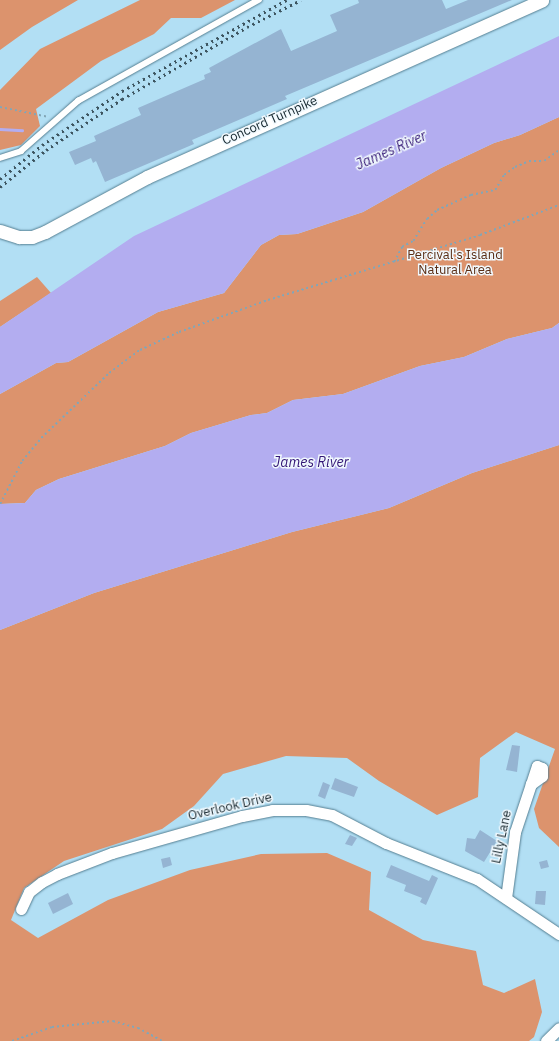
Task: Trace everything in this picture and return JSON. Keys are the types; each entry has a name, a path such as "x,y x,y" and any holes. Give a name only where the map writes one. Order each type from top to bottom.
{"street":[{"name":"Concord Turnpike","path":"0,231 19,237 32,237 45,232 147,177 542,0"},
{"name":"Lilly Lane","path":"506,898 515,832 531,784"},
{"name":"Overlook Drive","path":"21,910 29,892 57,874 112,854 234,818 289,809 332,815 386,843 473,877 559,934"},
{"path":"546,1041 559,1028"}],"lane":[{"path":"0,158 21,151 78,101 259,0"}],"path":[{"path":"0,107 57,119"},
{"path":"394,262 402,247 412,240 427,219 437,210 471,196 495,190 504,176 515,167 529,161 544,161 559,150"},
{"path":"0,504 22,461 41,438 109,373 140,350 178,332 268,300 480,235 559,205"},
{"path":"12,1041 52,1027 113,1021 138,1028 162,1041"}],"green space":[{"path":"0,0 78,0 32,27 0,50"},
{"path":"140,0 235,0 201,18 171,18 154,34 101,61 36,109 40,126 21,145 0,150 0,90 40,49"},
{"name":"Percival's Island Natural Area","path":"559,117 559,323 552,328 507,339 464,357 420,366 343,394 293,400 267,413 251,415 191,433 165,446 59,479 36,490 25,503 0,504 0,394 56,363 68,362 158,312 224,293 261,245 279,235 297,234 363,212 441,168 494,143 520,135"},
{"path":"37,277 51,293 0,327 0,301"},
{"path":"559,445 559,847 539,828 534,809 555,749 516,732 480,758 478,797 437,815 379,781 347,758 286,756 223,774 194,806 162,829 64,861 24,888 11,920 38,938 108,900 190,870 261,854 327,853 371,872 369,910 423,940 476,951 483,985 504,993 535,979 542,1012 534,1037 529,1041 0,1041 0,630 94,593 292,532 389,508 472,473"}],"water":[{"name":"James River","path":"559,36 559,117 520,135 494,143 441,168 363,212 297,234 279,235 261,245 224,293 158,312 68,362 56,363 0,394 0,327 134,236"},
{"name":"James River","path":"559,323 559,445 472,473 389,508 292,532 94,593 0,630 0,504 25,503 36,490 59,479 165,446 191,433 251,415 267,413 293,400 343,394 420,366 464,357 507,339 552,328"}],"building":[{"path":"358,0 442,0 446,9 468,0 512,0 285,96 287,99 192,140 194,144 105,182 96,161 93,163 91,158 75,165 69,152 96,141 94,136 141,115 138,108 205,79 204,75 211,72 209,68 281,29 291,51 337,31 330,15 359,3"},
{"path":"512,745 520,746 517,772 506,770"},
{"path":"335,778 358,787 354,797 331,789"},
{"path":"323,782 330,785 325,799 318,796"},
{"path":"480,830 497,841 484,862 465,851 467,838 475,839"},
{"path":"350,835 357,838 352,846 345,844"},
{"path":"170,857 172,865 163,868 161,859"},
{"path":"547,860 549,867 541,869 539,862"},
{"path":"391,865 429,881 432,875 438,878 426,905 420,902 422,898 404,891 406,885 386,877"},
{"path":"536,891 546,891 545,905 535,904"},
{"path":"68,893 73,904 53,914 48,903"}],"waterway":[{"path":"0,129 22,130"}],"railway":[{"path":"0,179 42,145 122,91 286,0"},
{"path":"0,187 46,150 122,99 247,27 301,0"}]}
